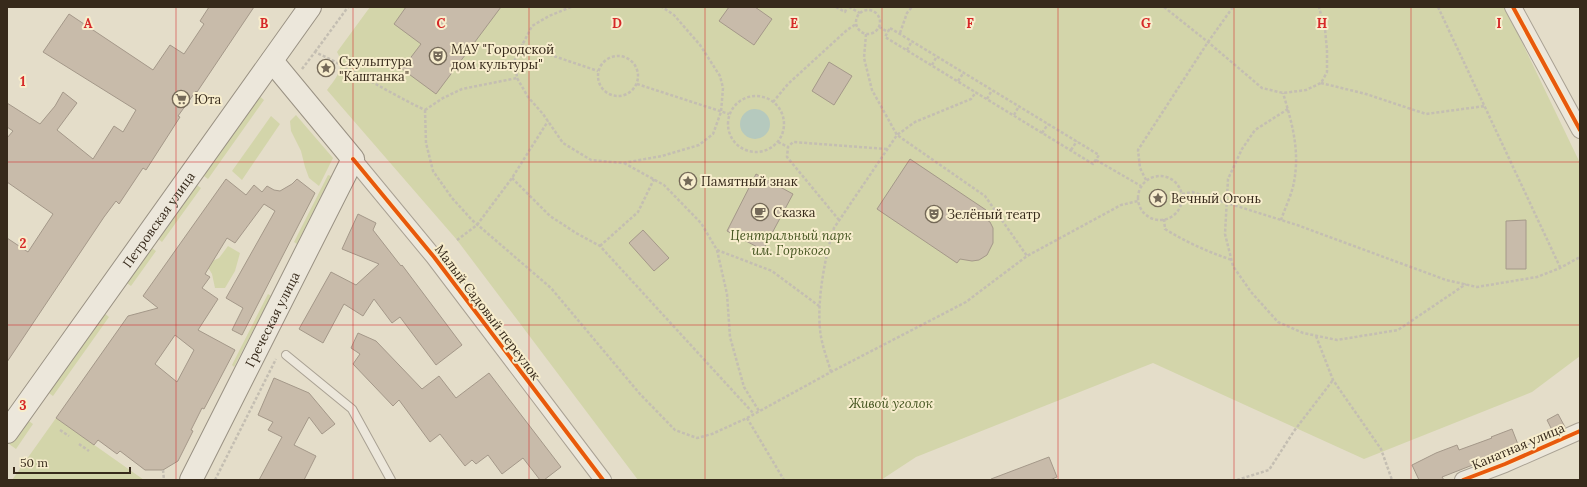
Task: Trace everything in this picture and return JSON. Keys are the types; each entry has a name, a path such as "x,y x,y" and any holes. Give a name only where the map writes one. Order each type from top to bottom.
{"main road":[{"name":"Петровская улица","path":"7,432 310,7"},
{"name":"Малый Садовый переулок","path":"272,61 353,159"},
{"name":"Греческая улица","path":"191,480 353,159"}],"street":[{"path":"1513,7 1580,130"},
{"name":"Малый Садовый переулок","path":"353,159 434,256 603,480"},
{"name":"Канатная улица","path":"1463,480 1505,464 1580,431"}],"lane":[{"path":"286,355 352,408 391,480"}],"path":[{"path":"300,70 348,7"},
{"path":"571,7 549,16 532,26 515,59 517,78 528,97 548,121 563,143 591,160 623,163 662,156 699,145 714,134 721,112 724,88 720,76 695,39 674,15 662,7"},
{"path":"836,7 844,12 848,7 860,13"},
{"path":"900,34 907,13 912,7"},
{"path":"1164,7 1262,88 1283,93 1306,90 1321,83 1327,72 1325,29 1320,7"},
{"path":"1146,180 1140,168 1138,150 1208,42 1234,7"},
{"path":"1438,7 1560,268"},
{"path":"863,9 874,10 878,14 880,19 879,27 874,32 866,34 858,29 856,20 863,9"},
{"path":"773,102 788,84 847,30 856,24"},
{"path":"879,27 888,32"},
{"path":"890,28 900,34 1099,155 1096,160 1093,164 885,37 890,28"},
{"path":"866,34 864,58 872,90 897,135 985,196 1027,256"},
{"path":"907,50 912,41"},
{"path":"521,45 598,71"},
{"path":"315,52 341,64 375,84 425,110"},
{"path":"615,56 627,58 636,66 638,72 637,84 629,93 617,97 611,96 601,88 598,71 604,61 610,57 615,56"},
{"path":"932,65 937,56"},
{"path":"958,81 964,72"},
{"path":"425,110 443,98 462,90 517,78"},
{"path":"1321,83 1366,94 1426,114 1485,106"},
{"path":"637,84 729,114"},
{"path":"987,99 992,90"},
{"path":"830,372 820,331 819,306 828,246 834,228 897,135 915,122 971,99 976,92"},
{"path":"1281,220 1294,183 1297,158 1294,127 1283,93"},
{"path":"755,96 763,97 773,102 781,112 784,120 782,135 778,142 772,148 764,152 755,153 742,149 732,140 728,132 727,123 729,114 733,107 739,101 747,97 755,96"},
{"path":"1014,115 1019,106"},
{"path":"1288,109 1256,130 1242,149 1228,179 1225,234 1234,266 1251,292 1278,322 1303,333 1337,340 1398,330 1466,284"},
{"path":"425,110 426,143 433,171 452,198 477,225 551,288 640,394 675,430 697,438 712,434 747,418 830,372 966,302 1027,256 1083,224 1121,205 1138,201"},
{"path":"457,240 477,225 512,178 548,121"},
{"path":"1042,133 1048,124"},
{"path":"1071,150 1077,141"},
{"path":"778,142 788,147"},
{"path":"839,220 787,158 788,147 793,142 888,149"},
{"path":"1096,160 1141,186"},
{"path":"623,163 664,185 701,223 717,250 727,294 730,337 744,388 759,411"},
{"path":"1161,175 1175,181 1182,194 1182,201 1176,213 1164,219 1150,218 1140,208 1138,193 1146,180 1153,176 1161,175"},
{"path":"512,178 550,216 576,233 600,246 754,414"},
{"path":"600,246 638,212 654,179"},
{"path":"1182,194 1192,192 1281,220 1446,280 1477,287 1537,278 1560,268 1580,256"},
{"path":"1164,219 1165,229 1180,239 1232,260"},
{"path":"717,250 772,271 819,306"},
{"path":"1316,336 1333,380 1381,449 1392,480"},
{"path":"215,480 276,358"},
{"path":"1237,480 1269,470 1294,432 1333,380"},
{"path":"747,418 784,480"},
{"path":"60,430 69,436"},
{"path":"79,444 89,451"},
{"path":"163,470 164,480"}],"green space":[{"name":"Центральный парк им. Горького","path":"370,7 1505,7 1580,163 1580,356 1532,392 1364,459 1153,363 916,457 881,480 638,480 457,240 327,90 339,72 340,57 337,52"},
{"path":"257,94 264,100 208,179 201,174"},
{"path":"296,115 333,158 319,186 309,178 301,151 291,131 290,121"},
{"path":"271,116 280,124 242,180 232,171"},
{"path":"328,175 331,176 297,244 294,242"},
{"path":"194,183 201,188 162,242 156,237"},
{"path":"149,246 156,251 131,286 124,281"},
{"path":"228,246 240,253 235,271 225,288 215,288 212,274 206,264 219,258"},
{"path":"268,294 271,296 234,367 232,365"},
{"path":"103,312 109,317 53,396 46,391"},
{"path":"56,418 144,480 12,480"},
{"path":"26,419 33,424 16,449 9,444"}],"shaded area":[{"path":"755,109 766,113 770,124 766,135 755,139 744,135 740,124 744,113"}],"building":[{"path":"209,7 254,7 197,92 196,91 178,116 180,117 146,170 143,168 119,204 116,201 104,217 7,362 7,238 28,252 53,214 7,182 7,138 13,131 7,127 7,103 40,124 55,106 63,92 77,103 57,130 93,159 114,126 123,132 136,110 43,52 69,14 153,70 170,45 184,54 204,24 200,21"},
{"name":"МАУ \"Городской дом культуры\"","path":"406,7 501,7 436,94 402,69 421,44 394,24"},
{"path":"729,7 755,7 772,19 754,45 719,21"},
{"path":"829,62 852,76 834,105 812,91"},
{"name":"Зелёный театр","path":"910,159 986,210 982,217 990,222 993,228 993,243 987,255 979,260 972,261 960,259 957,263 877,209"},
{"name":"Сказка","path":"756,174 793,194 763,250 727,231"},
{"path":"226,179 246,195 254,185 262,192 267,186 274,190 280,191 292,184 297,179 315,193 242,335 232,330 243,308 226,298 275,211 264,204 235,243 227,238 205,274 210,277 202,288 218,299 198,330 235,350 204,409 202,408 191,430 193,431 178,461 163,470 145,470 120,451 117,454 98,440 94,445 56,418 128,316 158,308 143,296","holes":["175,335 194,350 177,382 155,364"]},
{"path":"358,214 376,223 373,230 401,266 402,265 462,345 436,365 400,317 392,323 374,299 363,316 344,304 323,343 299,329 331,272 356,285 379,264 342,249"},
{"path":"1526,220 1526,269 1506,269 1506,221"},
{"path":"643,230 669,258 654,271 629,243"},
{"path":"358,333 376,341 422,389 439,376 456,398 489,373 561,467 544,480 540,480 523,458 502,474 488,455 476,464 472,460 465,466 440,434 430,442 399,400 393,406 353,364 360,354 351,348"},
{"path":"274,378 309,393 335,424 322,434 309,417 294,445 316,456 304,480 259,480 282,437 268,430 273,422 258,415"},
{"path":"1558,414 1565,427 1553,432 1547,420"},
{"path":"1512,429 1519,447 1442,477 1444,480 1419,480 1412,465 1436,453 1457,445 1459,450"},
{"path":"1049,457 1057,477 1050,480 991,480 991,479"}],"cycle path":[{"path":"1513,7 1580,130"},
{"path":"353,159 434,257 603,480"},
{"path":"1463,480 1505,464 1580,431"}],"place":[{"name":"МАУ \"Городской дом культуры\"","path":"438,56"},
{"name":"Скульптура \"Каштанка\"","path":"326,68"},
{"name":"Юта","path":"181,99"},
{"name":"Памятный знак","path":"688,181"},
{"name":"Вечный Огонь","path":"1158,198"},
{"name":"Сказка","path":"760,212"},
{"name":"Зелёный театр","path":"934,214"}],"park label":[{"name":"Живой уголок","path":"891,403"}]}
